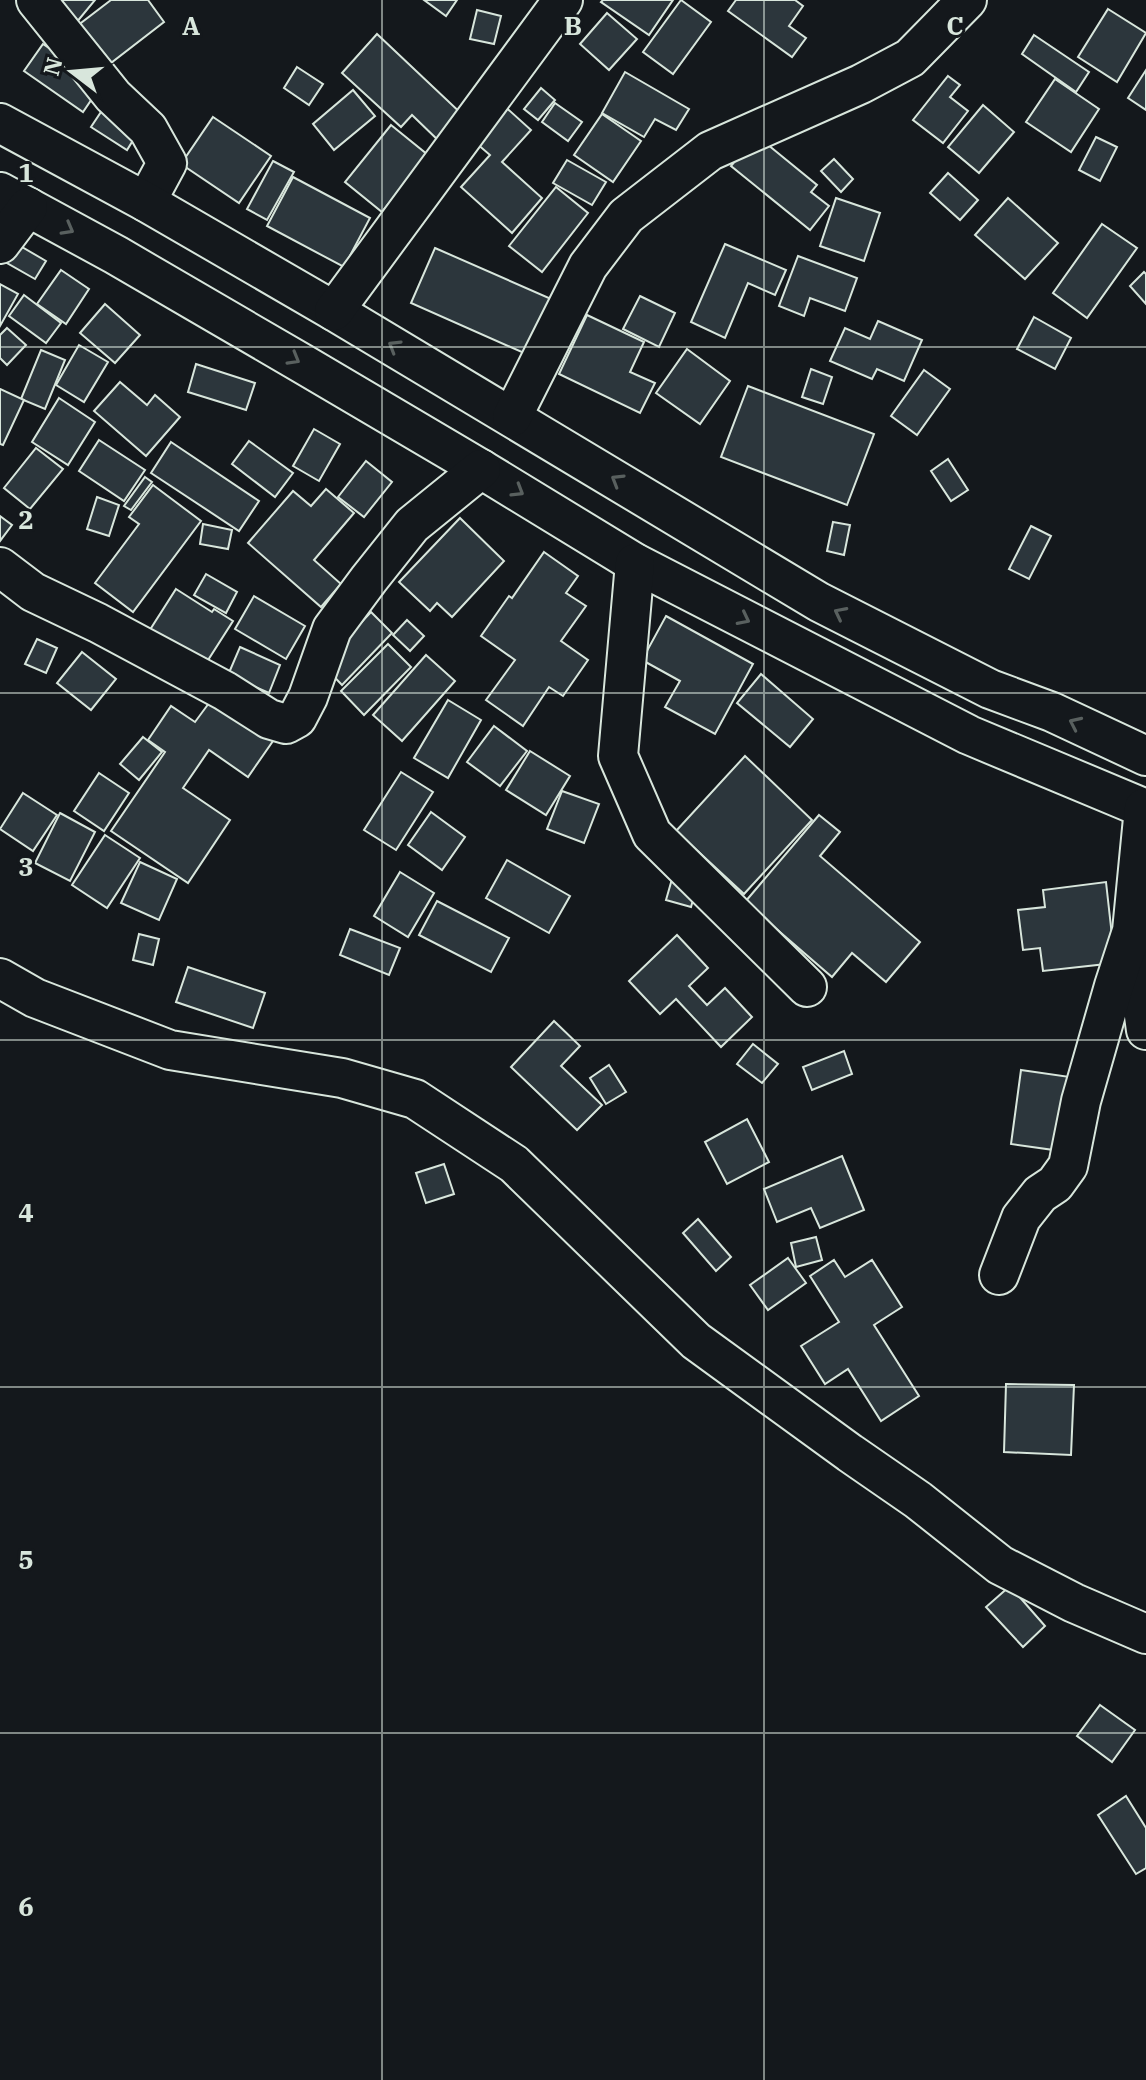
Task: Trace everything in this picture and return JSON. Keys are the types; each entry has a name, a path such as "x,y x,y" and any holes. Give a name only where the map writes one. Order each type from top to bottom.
{"street":[{"path":"36,0 113,96 148,129 167,163 146,202"},
{"path":"334,311 563,0"},
{"path":"512,417 588,266 626,216 710,151 861,84 910,58 967,0"},
{"path":"0,123 146,202 334,311 819,602 990,689 1052,712 1146,756"},
{"path":"0,244 14,199 116,255 635,563 969,735 1145,809 1132,931 1081,1101 1068,1166 1055,1184 1040,1194 1021,1218 999,1275"},
{"path":"0,567 33,592 225,691 269,719 286,724 297,718 308,697 332,629 369,579 412,525 481,469"},
{"path":"635,563 618,756 652,834 807,987"},
{"path":"969,735 990,689"},
{"path":"1132,931 1146,1030"},
{"path":"0,978 35,998 170,1050 342,1078 415,1099 514,1164 696,1341 918,1500 1000,1565 1074,1603 1146,1634"}],"building":[{"path":"49,0 95,0 76,23"},
{"path":"111,0 148,0 164,22 107,66 77,26"},
{"path":"424,0 457,0 446,16"},
{"path":"673,0 649,35 601,2"},
{"path":"681,0 711,22 673,74 643,52"},
{"path":"736,0 795,0 803,6 789,26 806,38 792,57 728,11"},
{"path":"1108,9 1146,33 1117,82 1078,57"},
{"path":"477,10 501,16 494,44 470,39"},
{"path":"607,13 637,39 609,70 580,44"},
{"path":"377,34 466,118 442,144 412,115 401,127 342,73"},
{"path":"1034,35 1089,72 1076,92 1022,54"},
{"path":"43,44 102,84 83,112 24,71"},
{"path":"297,67 323,84 309,105 284,88"},
{"path":"1146,70 1146,110 1128,98"},
{"path":"625,72 689,109 676,130 655,119 644,137 602,113"},
{"path":"948,76 960,85 950,97 968,111 943,143 913,120"},
{"path":"1055,79 1099,109 1071,152 1026,122"},
{"path":"541,88 555,100 538,120 524,109"},
{"path":"353,90 375,116 334,150 313,124"},
{"path":"500,102 531,130 502,162 542,198 512,233 461,187 490,155 469,137"},
{"path":"555,103 582,122 568,141 542,122"},
{"path":"983,105 1014,132 979,173 948,147"},
{"path":"105,106 140,129 127,150 91,127"},
{"path":"602,114 641,141 613,182 574,155"},
{"path":"213,117 271,156 239,203 181,164"},
{"path":"391,125 428,155 382,212 345,182"},
{"path":"756,135 817,185 811,192 829,206 810,230 731,166"},
{"path":"1096,137 1117,147 1100,181 1079,170"},
{"path":"834,159 853,179 841,192 821,171"},
{"path":"567,160 606,182 592,205 553,183"},
{"path":"273,161 294,172 267,220 247,209"},
{"path":"948,173 978,200 960,220 930,193"},
{"path":"293,177 370,218 344,267 267,226"},
{"path":"556,187 588,213 542,272 509,246"},
{"path":"836,198 880,213 864,261 820,246"},
{"path":"1008,198 1058,243 1025,279 975,235"},
{"path":"1102,224 1137,248 1087,318 1053,293"},
{"path":"10,240 46,261 35,279 0,259"},
{"path":"725,244 786,270 775,295 748,283 725,338 691,322"},
{"path":"435,248 558,302 533,357 411,303"},
{"path":"798,256 857,278 845,311 810,298 804,316 779,306"},
{"path":"61,270 89,289 66,324 37,304"},
{"path":"1144,272 1146,274 1146,304 1130,286"},
{"path":"0,284 18,294 0,326"},
{"path":"24,295 61,323 46,343 9,316"},
{"path":"640,296 675,313 659,347 623,329"},
{"path":"105,304 140,335 115,363 80,333"},
{"path":"587,315 644,342 630,372 655,383 640,413 559,374"},
{"path":"1034,317 1071,338 1055,369 1017,349"},
{"path":"878,321 922,340 904,381 877,369 872,379 830,361 845,328 870,339"},
{"path":"7,328 26,345 7,365 0,358 0,335"},
{"path":"79,345 108,362 84,402 56,385"},
{"path":"687,349 730,381 700,424 656,393"},
{"path":"41,350 65,360 45,409 21,399"},
{"path":"196,364 255,383 246,410 188,392"},
{"path":"811,369 832,377 823,404 802,397"},
{"path":"924,370 950,389 917,435 891,416"},
{"path":"120,382 147,405 155,395 180,417 146,456 94,411"},
{"path":"748,386 874,434 847,505 721,457"},
{"path":"0,389 24,400 3,445 0,444"},
{"path":"59,398 95,422 68,465 32,442"},
{"path":"314,429 340,444 319,481 293,466"},
{"path":"99,440 145,470 124,501 79,471"},
{"path":"249,441 293,473 275,497 232,464"},
{"path":"171,442 259,501 239,531 151,473"},
{"path":"36,448 63,469 30,509 4,488"},
{"path":"948,459 968,490 951,501 931,471"},
{"path":"366,461 392,482 364,517 338,497"},
{"path":"145,477 152,482 131,510 124,506"},
{"path":"153,485 201,521 133,612 95,583 139,524 129,517"},
{"path":"326,489 354,513 314,560 341,584 321,607 248,543 293,491 311,506"},
{"path":"97,497 119,505 109,536 87,529"},
{"path":"0,516 12,525 0,541"},
{"path":"460,518 504,561 452,617 437,603 430,611 399,582"},
{"path":"833,522 850,525 844,555 827,551"},
{"path":"203,524 232,530 228,549 200,544"},
{"path":"1031,526 1051,536 1029,579 1009,569"},
{"path":"544,552 578,576 566,593 586,606 561,641 588,660 563,696 549,687 523,726 486,700 515,660 481,636"},
{"path":"206,574 237,592 226,613 194,595"},
{"path":"176,589 212,612 214,609 233,621 201,671 146,636"},
{"path":"254,596 305,626 286,659 235,629"},
{"path":"371,612 392,633 342,685 322,664"},
{"path":"666,616 753,664 715,734 665,707 680,681 642,660"},
{"path":"407,620 424,636 410,651 393,635"},
{"path":"37,639 57,648 46,673 25,664"},
{"path":"388,644 411,667 364,715 341,691"},
{"path":"240,647 280,665 269,693 228,675"},
{"path":"82,652 116,679 91,710 57,683"},
{"path":"426,655 455,681 402,741 373,715"},
{"path":"761,674 813,719 790,747 737,703"},
{"path":"212,699 273,741 248,777 209,750 183,788 230,820 188,883 111,831 165,752 148,740 171,706 195,722"},
{"path":"448,700 481,720 448,778 414,758"},
{"path":"494,726 527,751 500,786 467,762"},
{"path":"143,737 162,752 139,780 120,764"},
{"path":"530,751 570,776 546,815 506,790"},
{"path":"745,756 812,820 744,894 676,831"},
{"path":"401,772 433,792 396,850 364,830"},
{"path":"99,773 129,793 104,831 74,811"},
{"path":"562,791 599,804 584,843 547,829"},
{"path":"23,793 57,815 33,851 0,829"},
{"path":"431,812 465,837 442,870 408,845"},
{"path":"60,813 95,832 70,881 35,863"},
{"path":"819,815 840,832 820,856 920,942 886,982 852,953 832,977 745,902"},
{"path":"105,835 140,858 107,908 72,885"},
{"path":"507,860 570,896 549,933 486,898"},
{"path":"140,862 177,879 159,920 121,903"},
{"path":"400,872 434,893 408,937 374,916"},
{"path":"672,879 697,886 691,907 666,900"},
{"path":"1106,882 1115,963 1043,971 1040,948 1023,950 1018,910 1045,907 1043,890"},
{"path":"437,901 509,938 491,972 419,935"},
{"path":"350,929 400,948 389,975 340,955"},
{"path":"139,934 159,939 153,965 133,960"},
{"path":"677,935 708,968 689,986 707,1005 725,988 752,1017 721,1047 676,999 660,1014 629,981"},
{"path":"188,967 265,993 253,1028 176,1002"},
{"path":"554,1021 580,1046 561,1066 602,1105 577,1130 511,1067"},
{"path":"753,1044 778,1064 762,1083 737,1064"},
{"path":"844,1051 852,1074 812,1090 803,1067"},
{"path":"609,1065 626,1092 606,1104 590,1078"},
{"path":"1021,1070 1070,1077 1061,1151 1011,1144"},
{"path":"747,1119 769,1162 727,1184 705,1142"},
{"path":"842,1156 864,1210 820,1228 811,1208 777,1222 764,1189"},
{"path":"444,1164 454,1194 426,1203 416,1173"},
{"path":"698,1219 731,1257 716,1271 683,1233"},
{"path":"816,1237 822,1260 796,1267 791,1243"},
{"path":"788,1258 806,1283 768,1310 750,1285"},
{"path":"834,1260 845,1277 872,1260 902,1307 874,1325 919,1396 881,1421 848,1369 825,1384 801,1346 839,1322 810,1276"},
{"path":"1006,1384 1074,1385 1071,1455 1004,1452"},
{"path":"1010,1586 1045,1626 1023,1647 986,1607"},
{"path":"1100,1705 1135,1730 1112,1762 1077,1736"},
{"path":"1126,1796 1146,1828 1146,1868 1136,1874 1098,1815"}]}
